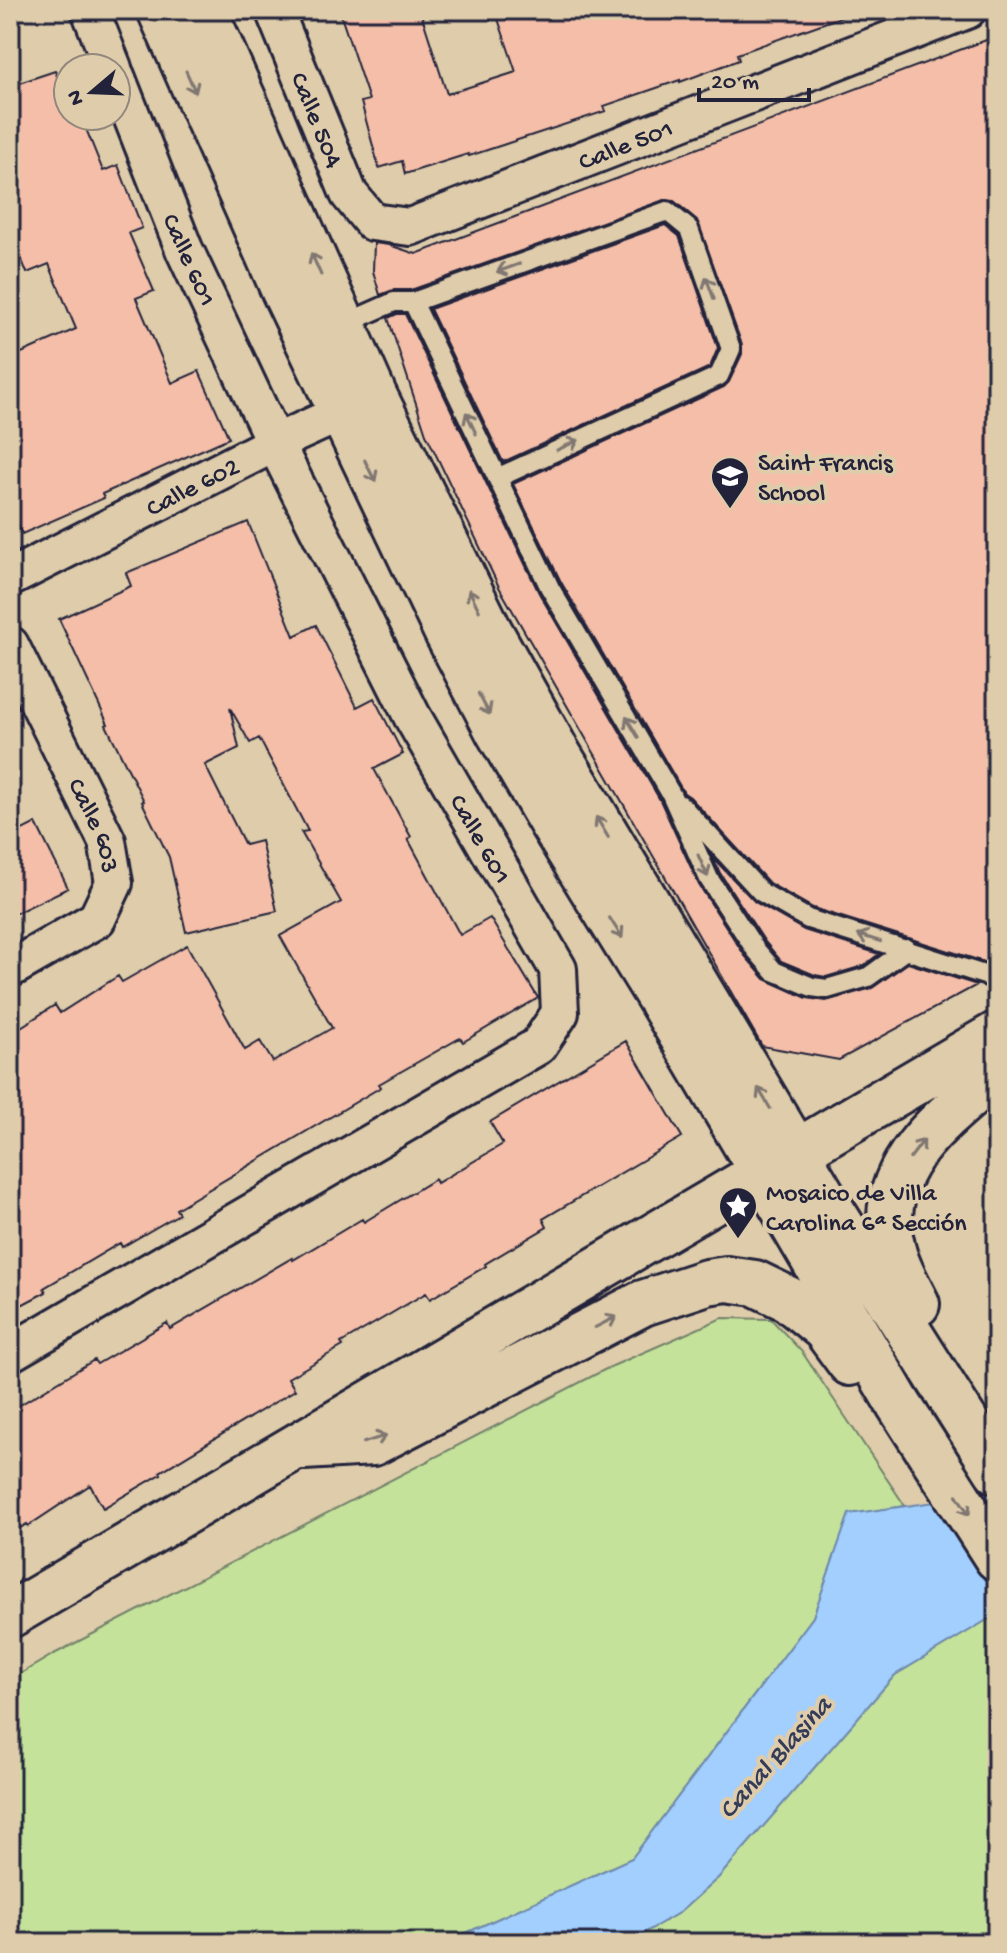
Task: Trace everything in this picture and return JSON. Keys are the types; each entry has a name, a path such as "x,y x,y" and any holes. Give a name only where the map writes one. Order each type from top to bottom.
{"street":[{"path":"90,10 107,52"},
{"path":"160,10 326,333 358,405 488,628 779,1162 896,1400 997,1558"},
{"path":"204,10 326,333"},
{"name":"Calle 504","path":"274,10 349,194 372,222"},
{"name":"Calle 501","path":"372,222 410,227 967,10"},
{"name":"Calle 601","path":"10,1353 538,1046 560,1013 558,969 412,716 275,443 184,249 132,117"},
{"name":"Calle 602","path":"10,578 275,443 358,405"},
{"name":"Calle 603","path":"10,645 107,841 114,883 97,919 10,969"},
{"path":"10,1615 997,1034"},
{"path":"938,1378 931,1333 899,1269 890,1239 891,1201 901,1170 927,1135 997,1072"},
{"path":"779,1162 834,1214 997,1471"},
{"path":"298,1447 373,1443 643,1303 707,1282 727,1279 755,1283 788,1299 825,1329 871,1392 896,1400"}],"lane":[{"path":"326,333 394,302 413,302 667,211 689,229 731,349 719,376 497,478"},
{"path":"413,302 550,588 671,794 709,879 755,949 774,971 812,987 827,989 868,977 907,949"},
{"path":"671,794 761,892 808,919 997,979"}],"green space":[{"path":"722,1318 771,1319 802,1352 905,1506 849,1515 813,1617 632,1858 444,1943 10,1943 10,1680 54,1654 608,1368"},
{"path":"997,1614 997,1924 970,1943 627,1943 680,1912 719,1877 895,1675"}],"water":[{"name":"Canal Blasina","path":"997,1451 997,1614 895,1675 719,1877 680,1912 627,1943 444,1943 632,1858 813,1617 849,1514 935,1502"}],"building":[{"path":"339,10 420,10 447,94 516,72 495,10 848,10 849,14 737,54 739,60 604,106 606,111 405,174 402,161 379,168 361,102 369,100"},
{"name":"Saint Francis School","path":"997,36 997,966 813,908 769,883 684,793 561,582 513,484 729,382 742,354 742,345 697,220 674,201 664,200 411,290 393,290 380,295 373,271 374,243 416,254"},
{"path":"52,72 52,132 87,132 103,171 118,165 142,228 129,233 154,291 136,298 172,383 199,371 229,438 102,494 104,498 22,534 10,506 10,358 76,329 49,264 27,273 10,229 10,86"},
{"path":"665,225 679,236 718,348 710,367 503,462 430,309"},
{"path":"405,314 539,593 660,800 699,885 745,956 765,979 807,998 826,1001 872,988 908,963 977,985 839,1060 762,1046 499,587 426,434 388,318"},
{"path":"248,522 294,636 316,625 357,707 374,698 403,754 374,769 460,935 490,918 538,998 463,1042 460,1038 379,1084 381,1087 176,1209 179,1214 122,1247 120,1243 44,1288 46,1292 10,1311 10,1034 55,1005 60,1013 118,976 122,982 187,945 245,1050 260,1041 273,1062 332,1028 280,936 341,902 301,832 308,831 259,738 250,743 230,708 239,748 205,765 245,845 261,841 277,911 186,932 169,857 59,619 131,586 126,573"},
{"path":"36,823 68,888 10,916 10,836"},
{"path":"712,857 755,902 804,930 879,954 863,966 826,977 781,961 765,942"},
{"path":"626,1041 682,1137 543,1219 547,1227 486,1266 430,1299 426,1293 341,1343 343,1346 288,1378 295,1390 161,1474 103,1508 90,1485 28,1526 10,1534 10,1411 94,1360 97,1364 167,1323 170,1329 362,1219 364,1222 435,1179 437,1183 503,1144 490,1122"}],"place":[{"name":"Saint Francis School","path":"730,510"},
{"name":"Mosaico de Villa Carolina 6ª Sección","path":"738,1240"}]}
